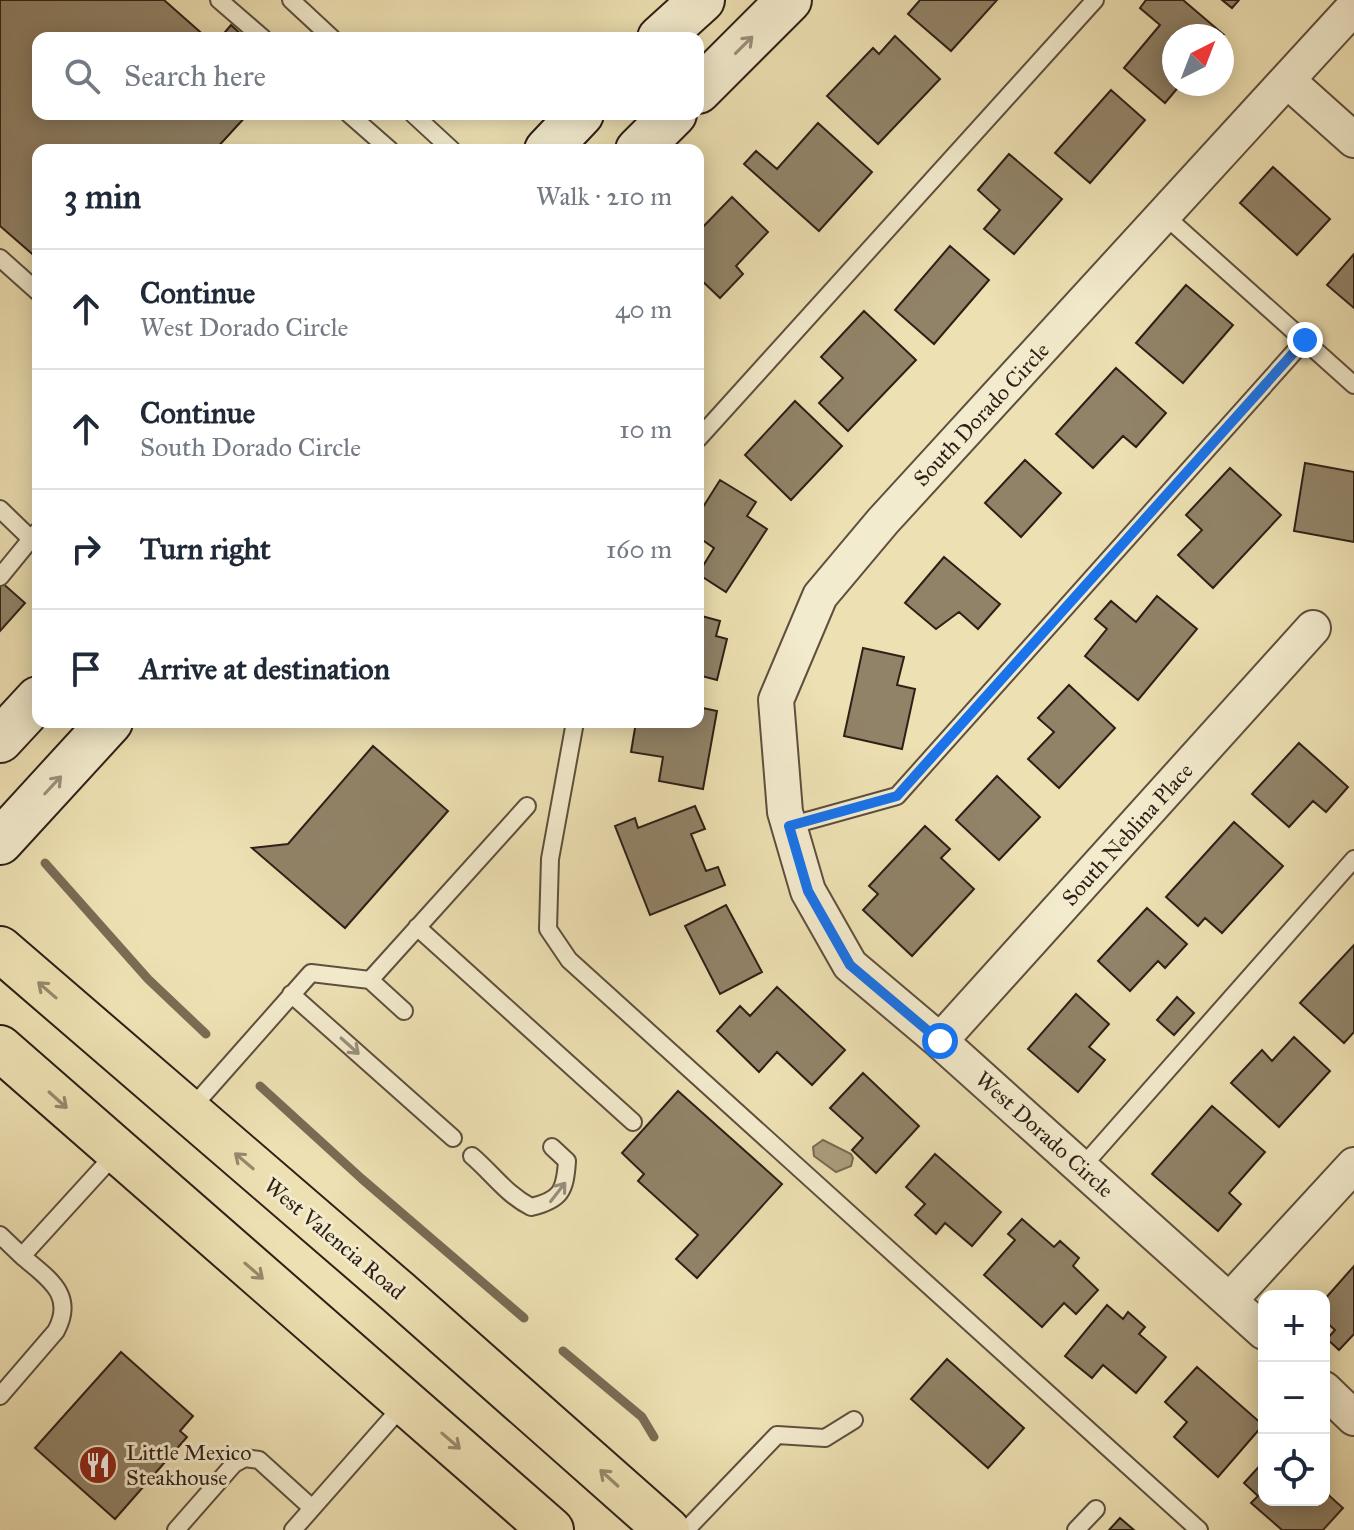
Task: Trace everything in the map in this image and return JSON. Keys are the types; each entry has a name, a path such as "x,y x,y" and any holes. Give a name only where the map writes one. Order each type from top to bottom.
{"main road":[{"path":"667,32 702,0"},
{"path":"704,85 789,0"},
{"path":"553,144 575,120"},
{"path":"644,144 668,120"},
{"path":"0,740 32,705"},
{"path":"0,842 104,728"},
{"name":"West Valencia Road","path":"0,949 398,1292 667,1530"},
{"path":"0,1048 551,1530"}],"street":[{"name":"South Dorado Circle","path":"808,891 785,812 776,700 820,596 883,521 1354,7"},
{"path":"1288,81 1354,140"},
{"name":"South Neblina Place","path":"940,1041 1313,628"},
{"name":"West Dorado Circle","path":"808,891 850,965 940,1041 1258,1326"},
{"path":"1230,1300 1354,1165"},
{"path":"1330,1395 1354,1418"}],"lane":[{"path":"219,0 256,32"},
{"path":"291,0 326,32"},
{"path":"704,432 1095,0"},
{"path":"356,120 383,144"},
{"path":"420,120 446,144"},
{"path":"1164,215 1354,385"},
{"path":"0,258 32,287"},
{"path":"789,826 897,796 1305,340"},
{"path":"0,509 32,533"},
{"path":"0,577 32,537"},
{"path":"574,728 550,859 548,929 569,960 1199,1530"},
{"path":"370,980 527,806"},
{"path":"1082,1167 1354,859"},
{"path":"417,927 633,1122"},
{"path":"187,1113 311,973 370,980 404,1011"},
{"path":"291,994 453,1138"},
{"path":"472,1156 494,1175 510,1196 531,1207 551,1203 566,1183 567,1161 552,1147"},
{"path":"22,1256 117,1152"},
{"path":"0,1235 62,1296 62,1320 56,1331 0,1396"},
{"path":"293,1530 406,1402"},
{"path":"686,1530 777,1435 825,1438 854,1420"},
{"path":"176,1530 234,1464 245,1458 259,1460 312,1508"},
{"path":"1076,1530 1096,1509"}],"shaded area":[{"path":"823,1140 851,1154 851,1166 836,1172 814,1156 813,1147"}],"building":[{"path":"0,0 164,0 200,32 32,32 32,120 242,120 220,144 32,144 32,254 0,226"},
{"path":"920,0 997,0 951,51 908,14"},
{"path":"1146,0 1183,0 1211,24 1162,24 1162,96 1171,96 1165,103 1124,68 1160,25 1140,8"},
{"path":"1222,0 1239,0 1232,8"},
{"path":"231,25 239,32 225,32"},
{"path":"895,36 940,79 878,144 827,96 873,48 879,54"},
{"path":"1111,90 1145,120 1090,183 1055,153"},
{"path":"818,123 872,172 819,231 744,164 756,151 777,169"},
{"path":"1009,154 1062,199 1014,254 984,229 1000,210 978,190"},
{"path":"1273,167 1330,219 1297,255 1240,203"},
{"path":"732,197 768,232 736,266 743,274 720,298 704,283 704,226"},
{"path":"950,246 989,280 934,344 895,310"},
{"path":"1354,254 1354,308 1327,285"},
{"path":"1186,285 1233,325 1183,383 1136,343"},
{"path":"864,311 916,360 848,431 819,403 843,378 821,357"},
{"path":"1116,368 1166,413 1136,447 1123,436 1093,468 1056,434"},
{"path":"795,401 842,446 791,500 745,455"},
{"path":"1025,460 1061,493 1021,537 985,503"},
{"path":"1305,463 1354,472 1354,542 1294,531"},
{"path":"1230,468 1281,515 1213,588 1178,555 1202,530 1186,515"},
{"path":"720,480 756,502 747,516 767,529 726,592 704,578 704,564 714,548 704,541 704,505"},
{"path":"944,557 1000,604 978,629 959,612 936,629 905,603"},
{"path":"0,581 25,603 0,631"},
{"path":"1157,596 1197,629 1138,700 1085,656 1107,629 1095,619 1111,601 1136,622"},
{"path":"704,617 720,621 716,636 727,639 717,680 704,677"},
{"path":"863,648 904,657 897,685 915,689 902,749 844,736"},
{"path":"1069,685 1115,728 1059,788 1028,759 1054,732 1038,718"},
{"path":"704,708 717,711 703,789 659,781 663,757 631,752 635,728 704,728"},
{"path":"1299,743 1348,787 1326,812 1313,801 1289,827 1252,794"},
{"path":"373,746 448,811 345,928 252,848 288,844"},
{"path":"997,776 1040,817 999,860 956,820"},
{"path":"695,806 705,829 691,834 706,871 718,867 725,885 650,915 615,826 635,818 638,828"},
{"path":"1234,822 1283,866 1222,933 1205,918 1198,926 1166,897"},
{"path":"925,826 950,849 941,858 974,889 912,956 863,910 878,894 869,886"},
{"path":"726,905 762,972 720,994 685,926"},
{"path":"1147,908 1187,944 1165,968 1158,961 1130,991 1098,961"},
{"path":"1354,945 1354,1032 1344,1043 1300,1003"},
{"path":"777,987 845,1050 812,1085 777,1052 759,1072 717,1031 740,1006 750,1016"},
{"path":"1076,994 1109,1024 1089,1047 1105,1060 1078,1092 1028,1049"},
{"path":"1177,997 1194,1013 1174,1035 1157,1020"},
{"path":"1294,1037 1330,1071 1279,1127 1231,1083 1262,1050 1272,1061"},
{"path":"863,1073 919,1126 876,1173 852,1150 863,1138 830,1108"},
{"path":"678,1091 782,1184 697,1278 676,1259 698,1235 638,1181 644,1174 622,1153"},
{"path":"1212,1106 1265,1152 1229,1193 1241,1204 1218,1231 1152,1174"},
{"path":"935,1154 1001,1212 972,1246 945,1223 936,1234 915,1215 925,1204 906,1187"},
{"path":"1022,1219 1054,1247 1060,1241 1079,1258 1073,1266 1098,1290 1076,1314 1064,1303 1042,1327 984,1275 1015,1240 1008,1234"},
{"path":"1354,1266 1354,1334 1339,1350 1330,1342 1335,1330 1330,1325 1330,1293"},
{"path":"1107,1305 1123,1319 1128,1312 1145,1327 1139,1334 1166,1357 1136,1393 1103,1365 1092,1378 1065,1356"},
{"path":"121,1352 193,1416 180,1431 187,1437 115,1519 35,1448"},
{"path":"947,1359 1024,1428 988,1468 911,1399"},
{"path":"1197,1367 1258,1421 1258,1431 1218,1477 1174,1437 1187,1422 1165,1402"},
{"path":"1258,1468 1258,1496 1244,1483"},
{"path":"1258,1496 1258,1506 1330,1506 1330,1496 1343,1508 1323,1530 1282,1530 1251,1503"},
{"path":"1120,1518 1134,1530 1109,1530"}],"waterway":[{"path":"45,863 148,979 206,1034"},
{"path":"260,1086 362,1179 524,1318"},
{"path":"563,1351 642,1417 654,1437"}],"place":[{"name":"Little Mexico Steakhouse","path":"98,1465"}],"route":[{"path":"940,1041 850,965 808,891 789,826 897,796 1305,340"}]}
